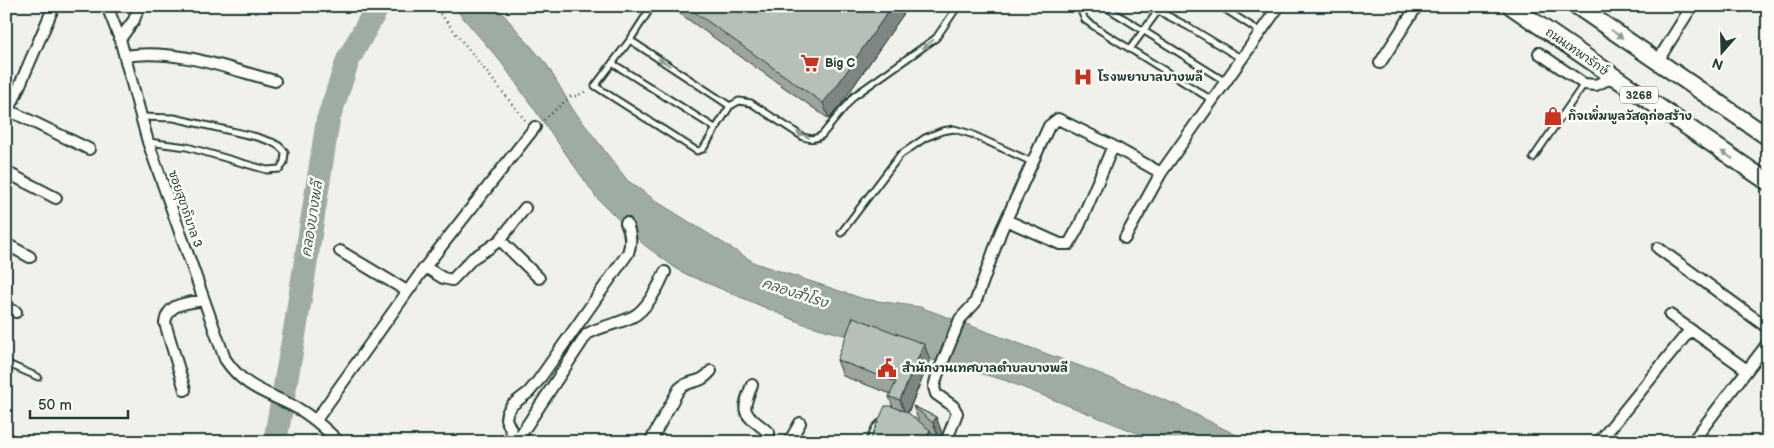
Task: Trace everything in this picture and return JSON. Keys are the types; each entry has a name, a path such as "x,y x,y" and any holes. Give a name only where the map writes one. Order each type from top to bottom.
{"main road":[{"name":"ถนนเทพารักษ์","path":"1511,6 1768,182"},
{"path":"1577,6 1768,137"}],"street":[{"path":"54,6 7,112 89,149"},
{"name":"ซอยสุขาภิบาล 3","path":"107,6 120,39 148,142 225,359 234,372 249,385 297,408 316,420 339,442"},
{"path":"120,39 134,20 139,6"},
{"path":"1380,63 1417,6"},
{"path":"1657,62 1692,6"},
{"path":"1125,238 1161,173 1243,59 1275,8"},
{"path":"125,56 144,53 181,56 276,81"},
{"path":"1539,53 1584,84 1596,85 1613,77"},
{"path":"946,442 957,414 953,406 936,394 934,387 937,376 960,319 975,303 1006,220 1049,126 1058,119 1114,146 1161,173"},
{"path":"316,420 425,268 535,127"},
{"path":"1006,220 1060,244 1069,244 1079,226 1114,146"},
{"path":"6,172 56,198"},
{"path":"425,268 443,278 452,280 472,258 500,240 525,208"},
{"path":"516,442 506,420 507,413 512,405 529,392 538,382 628,253 631,238 630,230 626,223"},
{"path":"500,240 539,278"},
{"path":"6,244 30,256"},
{"path":"1658,248 1768,328"},
{"path":"340,251 408,291"},
{"path":"516,442 587,334 634,316 642,310 665,272"},
{"path":"185,390 165,324 166,317 171,308 204,300"},
{"path":"1670,315 1747,370"},
{"path":"1599,442 1690,330"},
{"path":"1692,442 1768,343"},
{"path":"650,442 679,389 687,383 696,383 702,380 711,371"},
{"path":"752,385 744,407 745,413 769,433 769,442"},
{"path":"789,442 800,423"}],"lane":[{"path":"652,6 630,40 595,86 697,151 703,149 730,106 739,101 751,103 803,137 817,138 822,135 854,96 936,38 958,6"},
{"path":"1080,6 1085,20 1213,100"},
{"path":"1104,6 1226,83"},
{"path":"1149,6 1189,26 1243,59"},
{"path":"1220,6 1256,29"},
{"path":"1130,49 1158,11"},
{"path":"630,40 730,106"},
{"path":"612,63 716,128"},
{"path":"1533,158 1584,84"},
{"path":"141,117 174,118 257,136 279,146 284,152 284,162 280,168 266,170 187,147 148,142"},
{"path":"841,233 900,155 925,138 942,131 954,129 971,134 1032,162"},
{"path":"6,363 38,377"},
{"path":"869,442 875,428 884,420"},
{"path":"925,430 936,442"}],"path":[{"path":"434,6 524,120 535,127 571,96 578,96 595,86"}],"water":[{"name":"คลองสำโรง","path":"453,6 496,6 547,65 572,108 627,180 659,203 755,263 864,299 920,307 1088,369 1179,406 1250,442 1160,442 1004,380 804,324 681,272 643,244 597,198 501,62"}],"building":[{"name":"Big C","path":"686,6 892,6 823,103"},
{"name":"สำนักงานเทศบาลตำบลบางพลี","path":"853,317 924,344 900,400 889,397 896,382 837,360"},
{"path":"885,406 891,406 907,412 930,430 924,442 869,442"},
{"path":"913,406 936,417 933,423"}],"waterway":[{"name":"คลองบางพลี","path":"275,442 295,330 328,120 348,60 378,6"}],"place":[{"name":"Big C","path":"810,63"},
{"name":"โรงพยาบาลบางพลี","path":"1083,77"},
{"name":"กิจเพิ่มพูลวัสดุก่อสร้าง","path":"1553,116"},
{"name":"สำนักงานเทศบาลตำบลบางพลี","path":"887,368"}]}
